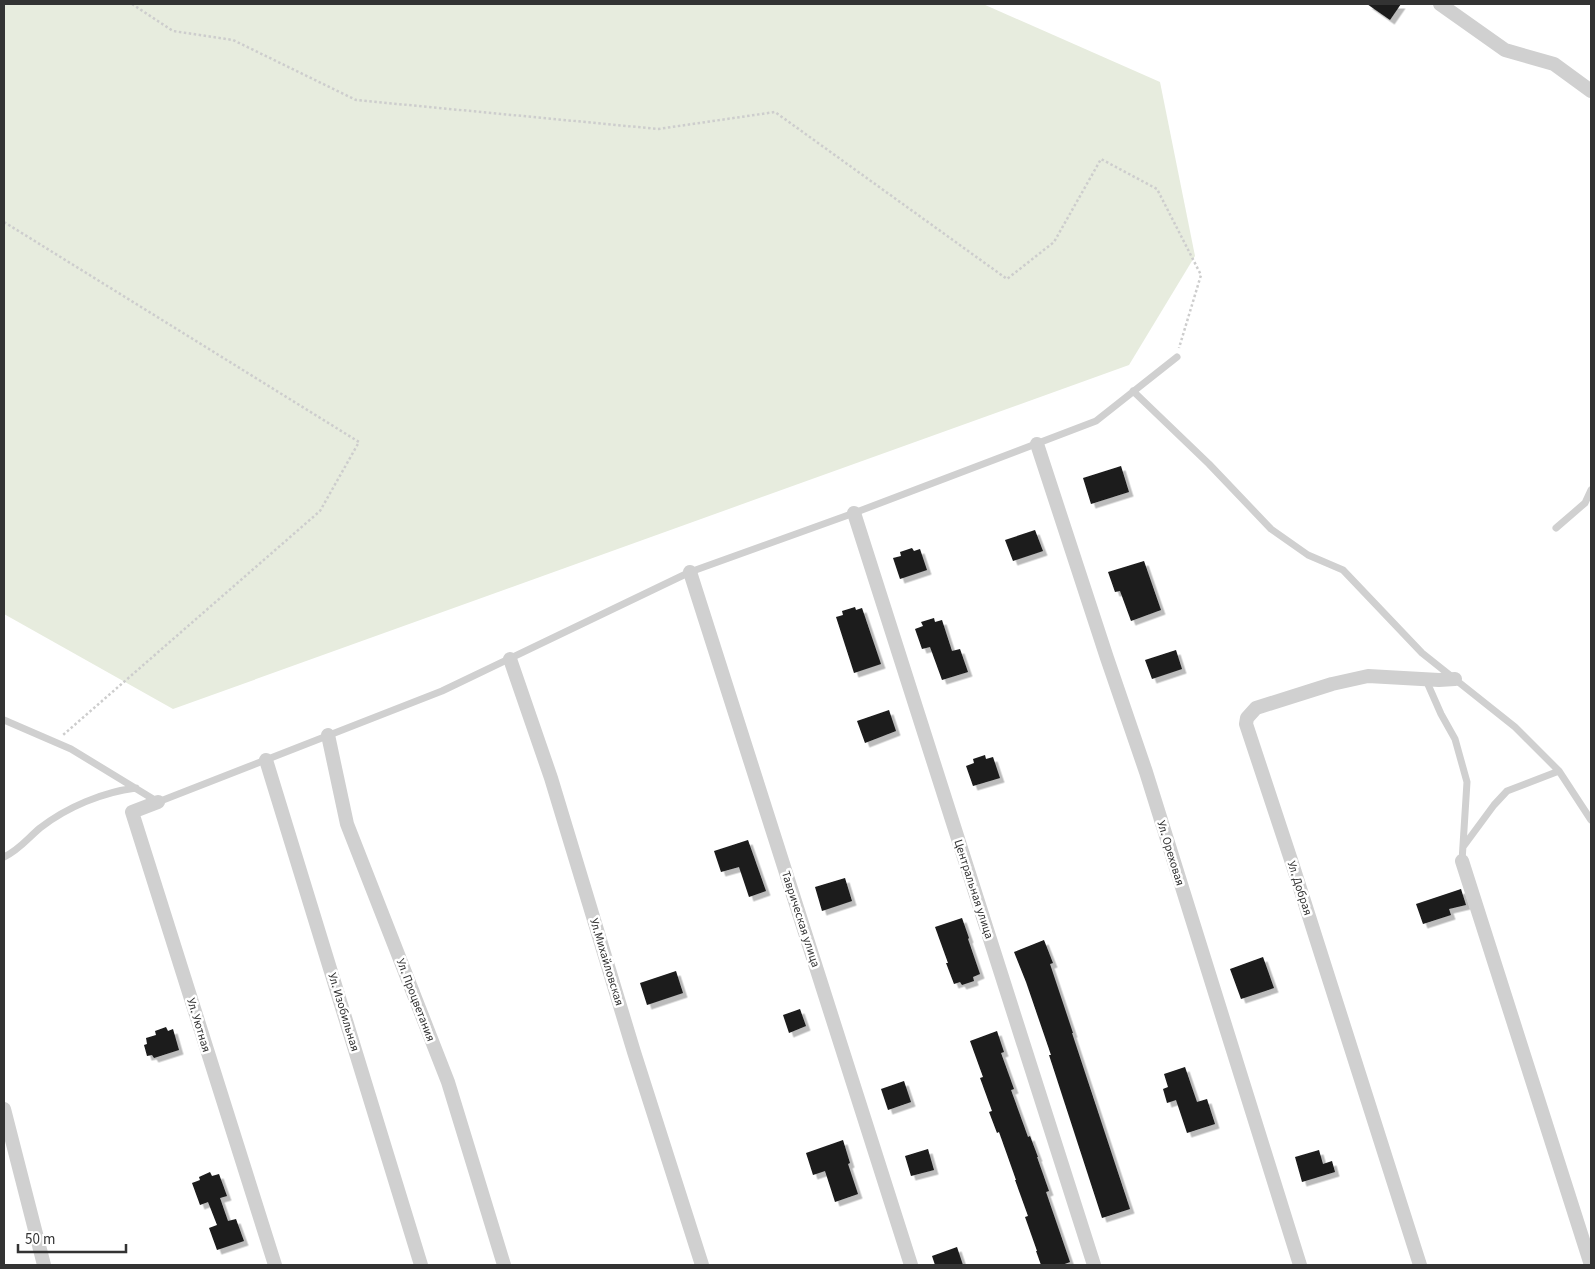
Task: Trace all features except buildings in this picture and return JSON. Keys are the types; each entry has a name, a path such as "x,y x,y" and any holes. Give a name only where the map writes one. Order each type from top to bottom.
{"street":[{"path":"1440,4 1505,50 1554,64 1591,91"},
{"name":"Ул. Ореховая","path":"1037,444 1146,772 1300,1265"},
{"name":"Центральная улица","path":"854,513 1094,1265"},
{"name":"Таврическая улица","path":"690,572 911,1265"},
{"name":"Ул.Михайловская","path":"510,658 551,778 702,1265"},
{"name":"Ул. Добрая","path":"1420,1265 1246,724 1247,718 1256,708 1332,684 1368,676 1455,679"},
{"name":"Ул. Процветания","path":"328,736 347,824 448,1082 504,1265"},
{"name":"Ул. Изобильная","path":"266,760 421,1265"},
{"name":"Ул. Уютная","path":"158,802 132,812 275,1265"},
{"path":"1463,854 1591,1265"},
{"path":"4,1109 44,1265"}],"lane":[{"path":"4,720 72,749 158,802 442,691 690,572 854,513 1096,421 1177,357"},
{"path":"1133,392 1209,464 1271,528 1308,555 1343,570 1422,653 1515,726 1559,771 1591,820"},
{"path":"1556,528 1585,503 1591,490"},
{"path":"1426,679 1440,714 1455,739 1467,782 1463,854"},
{"path":"1463,854 1494,805 1507,791 1559,771"},
{"path":"4,856 14,852 41,828 83,802 120,790 136,788"}],"path":[{"path":"132,4 173,31 233,40 356,100 658,128 775,112 1007,279 1054,242 1102,159 1157,189 1200,275 1177,357"},
{"path":"4,222 359,442 320,511 64,734"}],"shaded area":[{"path":"4,4 983,4 1160,82 1195,256 1129,365 173,709 4,614"}]}
